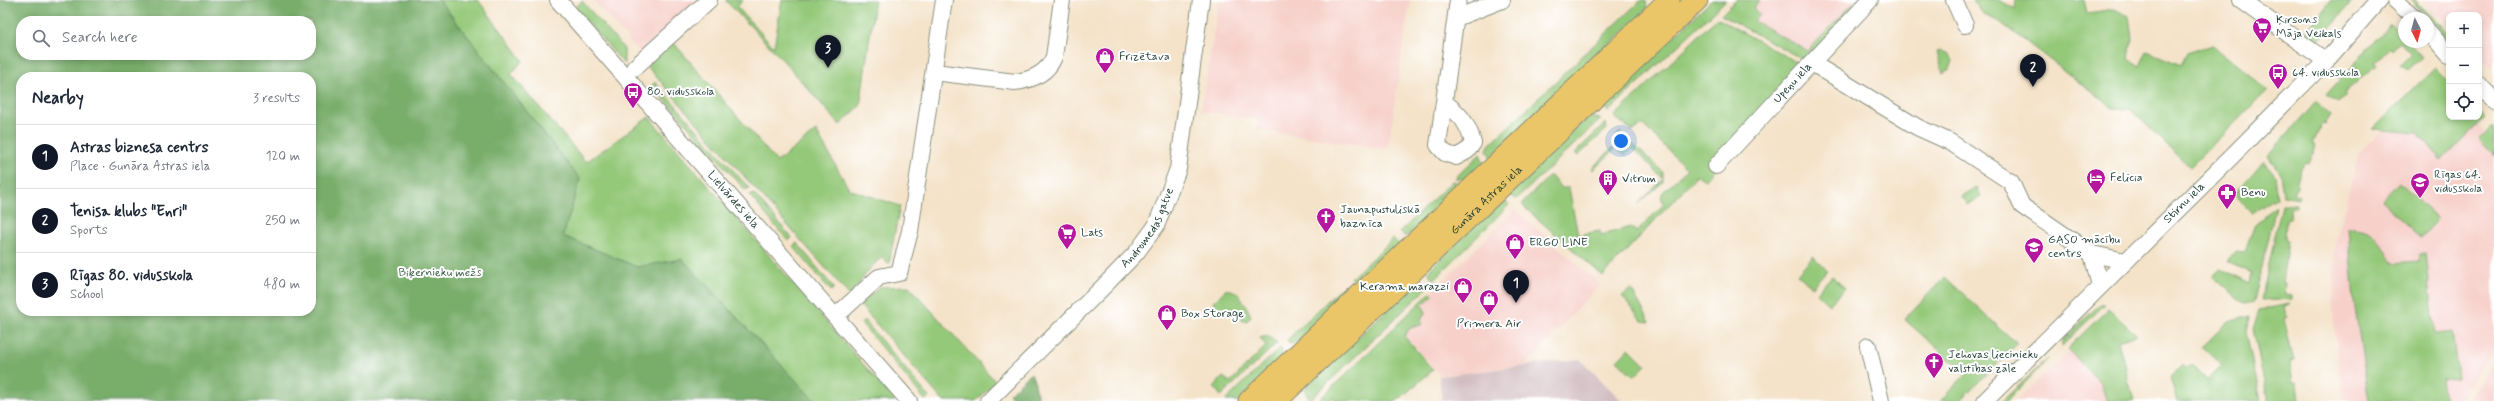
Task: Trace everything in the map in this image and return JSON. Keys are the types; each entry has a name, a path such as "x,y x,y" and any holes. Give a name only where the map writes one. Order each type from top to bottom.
{"main road":[{"name":"Gunāra Astras iela","path":"1249,401 1670,8 1697,0"},
{"name":"Gunāra Astras iela","path":"1276,401 1670,8"}],"street":[{"name":"Lielvārdes iela","path":"558,0 909,401"},
{"path":"634,68 709,0"},
{"path":"836,316 879,277 899,273 902,266 910,231 944,0"},
{"path":"934,72 1015,82 1028,80 1042,74 1050,66 1054,57 1062,0"},
{"name":"Andromedas gatve","path":"988,401 1103,288 1136,253 1156,226 1178,169 1201,0"},
{"path":"1444,102 1458,0"},
{"name":"Upeņu iela","path":"1716,166 1870,0"},
{"path":"1954,0 1965,26"},
{"path":"2241,0 2326,60"},
{"name":"Stirnu iela","path":"1985,401 2172,216 2326,60 2378,0"},
{"path":"2395,0 2408,12"},
{"path":"1456,18 1493,2"},
{"path":"2434,38 2446,52"},
{"path":"1812,63 1917,127 1950,142 2011,182 2026,209 2092,254 2125,261"},
{"path":"2482,88 2494,100"},
{"path":"2092,254 2100,286"},
{"path":"1868,346 1881,401"}],"shaded area":[{"path":"593,0 698,0 640,53"},
{"path":"1219,0 1410,0 1388,149 1257,130 1258,119 1201,111"},
{"path":"1736,0 1856,0 1807,53 1741,17"},
{"path":"2423,0 2494,0 2494,69 2482,58 2482,12 2446,12 2446,23"},
{"name":"Rīgas 64. vidusskola","path":"2429,81 2446,112 2446,120 2472,120 2494,140 2494,348 2458,401 2343,401 2333,317 2335,245 2359,153"},
{"path":"1515,210 1600,284 1526,365 1440,375 1404,334 1421,302"},
{"path":"2068,352 2072,352 2101,382 2108,401 2016,401"},
{"path":"1580,359 1622,401 1442,401 1439,376"},
{"path":"2494,363 2494,401 2467,401"}],"green space":[{"name":"Biķernieku mežs","path":"0,0 439,0 580,179 563,236 637,267 682,259 815,401 0,401"},
{"path":"439,0 478,0 523,60 511,74 586,162 649,117 895,401 815,401 682,259 637,267 563,236 580,179"},
{"path":"725,0 743,0 737,7 774,47 782,0 875,0 860,106 840,125 781,58"},
{"path":"1641,0 1646,0 1647,9 1491,158 1487,150 1489,145"},
{"path":"1712,0 1726,0 1608,112 1606,108 1607,100"},
{"path":"1736,0 1760,0 1753,8 1760,15 1754,21 1808,51 1856,0 1864,0 1806,61 1721,15"},
{"path":"1973,0 1999,0 2015,9 2016,0 2084,0 2087,13 2114,9 2129,16 2132,39 2129,59 2140,66 2147,51 2181,65 2187,53 2212,45 2268,90 2190,167 2130,109 2113,108 2000,22 1984,15"},
{"path":"2331,0 2352,1 2319,41 2307,32"},
{"path":"2415,0 2427,12 2423,12 2412,1"},
{"path":"582,1 624,49 624,64 575,8"},
{"path":"1717,18 1802,65 1705,180 1697,175 1603,276 1523,206 1523,203 1550,175 1561,188 1569,188 1578,235 1600,231 1601,235 1631,227 1637,232 1664,204 1661,197 1663,192 1687,169 1643,125 1633,131 1614,117"},
{"path":"2434,19 2446,31 2446,41 2434,23"},
{"path":"2390,24 2398,32 2398,44 2392,50 2390,47 2375,62 2377,65 2344,93 2346,95 2338,103 2326,95"},
{"path":"672,41 777,162 816,131 849,189 900,206 889,264 882,257 871,267 850,296 645,64"},
{"path":"2406,48 2414,48 2422,57 2408,70 2400,65 2411,54"},
{"path":"1941,51 1949,54 1953,61 1950,69 1943,73 1937,52"},
{"path":"2435,68 2446,79 2446,120 2482,120 2482,114 2485,117 2442,161 2419,133 2372,129"},
{"path":"655,82 749,188 745,190 652,85"},
{"path":"2316,101 2330,115 2325,125 2322,124 2313,143 2316,145 2308,164 2304,163 2296,182 2299,184 2294,193 2299,196 2298,199 2283,196 2280,174 2268,156"},
{"path":"1590,117 1601,119 1519,197 1516,199 1506,191 1553,146"},
{"path":"1606,123 1607,129 1578,156 1575,153"},
{"path":"2492,126 2494,128 2494,155 2479,140"},
{"path":"1620,132 1663,172 1663,179 1633,148 1625,156 1616,148 1593,170 1592,168 1620,141 1616,137"},
{"path":"1480,154 1485,165 1472,180 1455,178"},
{"path":"2264,160 2274,175 2277,197 2252,213 2234,195"},
{"path":"1663,179 1663,182 1638,204"},
{"path":"1452,181 1467,185 1406,237 1400,232"},
{"path":"2399,182 2438,219 2421,238 2381,201"},
{"path":"1976,187 1981,197 1967,205 1961,196"},
{"path":"754,194 792,238 788,241 750,196"},
{"path":"1501,196 1509,205 1434,280 1429,274 1430,269 1475,226"},
{"path":"2282,204 2296,205 2296,208 2291,208 2290,219 2286,219 2285,240 2288,241 2282,283 2285,283 2284,294 2292,295 2292,299 2261,301"},
{"path":"2276,206 2254,302 2245,304 2213,277 2220,268 2250,283 2252,273 2228,262 2235,251 2245,252 2255,224"},
{"path":"2348,228 2357,228 2371,233 2381,243 2393,263 2419,261 2419,254 2426,253 2435,334 2452,332 2458,378 2442,380 2445,401 2369,401 2354,301"},
{"path":"1393,239 1400,245 1364,279 1357,281 1351,278"},
{"path":"797,243 834,288 831,291 793,246"},
{"path":"1813,256 1827,270 1812,287 1797,274"},
{"path":"1832,276 1845,288 1829,305 1816,293"},
{"path":"1945,277 2017,344 1959,401 1940,401 1966,374 1904,319"},
{"path":"1417,281 1421,282 1427,288 1310,400 1304,389"},
{"path":"1345,284 1350,289 1351,296 1295,343 1290,344 1287,340"},
{"path":"909,286 996,382 976,401 943,401 860,305 879,287"},
{"path":"1631,289 1650,322 1642,321 1622,296"},
{"path":"1225,290 1234,291 1241,298 1251,316 1247,321 1243,321 1239,311 1234,309 1228,310 1222,314 1213,302"},
{"path":"1431,292 1433,295 1422,305 1426,312 1422,317 1421,325 1410,328 1404,336 1433,370 1397,401 1337,401 1332,397 1328,401 1318,401"},
{"path":"2100,304 2105,304 2062,346 2062,341"},
{"path":"2290,304 2285,307 2287,318 2284,319 2294,361 2290,362 2293,383 2297,382 2299,401 2268,401 2253,329 2259,310"},
{"path":"2108,309 2137,335 2118,341 2134,401 2107,401 2100,382 2067,349"},
{"path":"2249,316 2246,333 2261,401 2177,401 2170,377 2182,365 2186,369 2192,364 2208,380 2222,366 2202,347 2228,322"},
{"path":"864,320 929,397 925,400 861,323"},
{"path":"1267,336 1277,343 1221,396 1214,387 1223,377 1230,382 1266,346 1260,338"},
{"path":"1280,348 1284,355 1241,401 1225,401"},
{"path":"1629,348 1646,365 1634,377 1617,360"},
{"path":"2049,358 2007,401 2002,401"},
{"path":"1031,373 1035,383 1038,401 1014,401 1009,394"}],"place":[{"name":"Ķirsons Māja Veikals","path":"2262,44"},
{"name":"Rīgas 80. vidusskola","path":"828,68"},
{"name":"Frizētava","path":"1105,74"},
{"name":"Tenisa klubs \"Enri\"","path":"2033,87"},
{"name":"64. vidusskola","path":"2278,90"},
{"name":"80. vidusskola","path":"633,109"},
{"name":"Felicia","path":"2096,195"},
{"name":"Vitrum","path":"1608,196"},
{"name":"Rīgas 64. vidusskola","path":"2420,199"},
{"name":"Benu","path":"2227,210"},
{"name":"Jaunapustuliskā baznīca","path":"1326,234"},
{"name":"Lats","path":"1067,250"},
{"name":"ERGO LINE","path":"1515,260"},
{"name":"GASO mācību centrs","path":"2034,264"},
{"name":"Astras biznesa centrs","path":"1516,303"},
{"name":"Kerama marazzi","path":"1463,304"},
{"name":"Primera Air","path":"1489,316"},
{"name":"Box Storage","path":"1167,331"},
{"name":"Jehovas liecinieku valstības zāle","path":"1934,379"}]}
